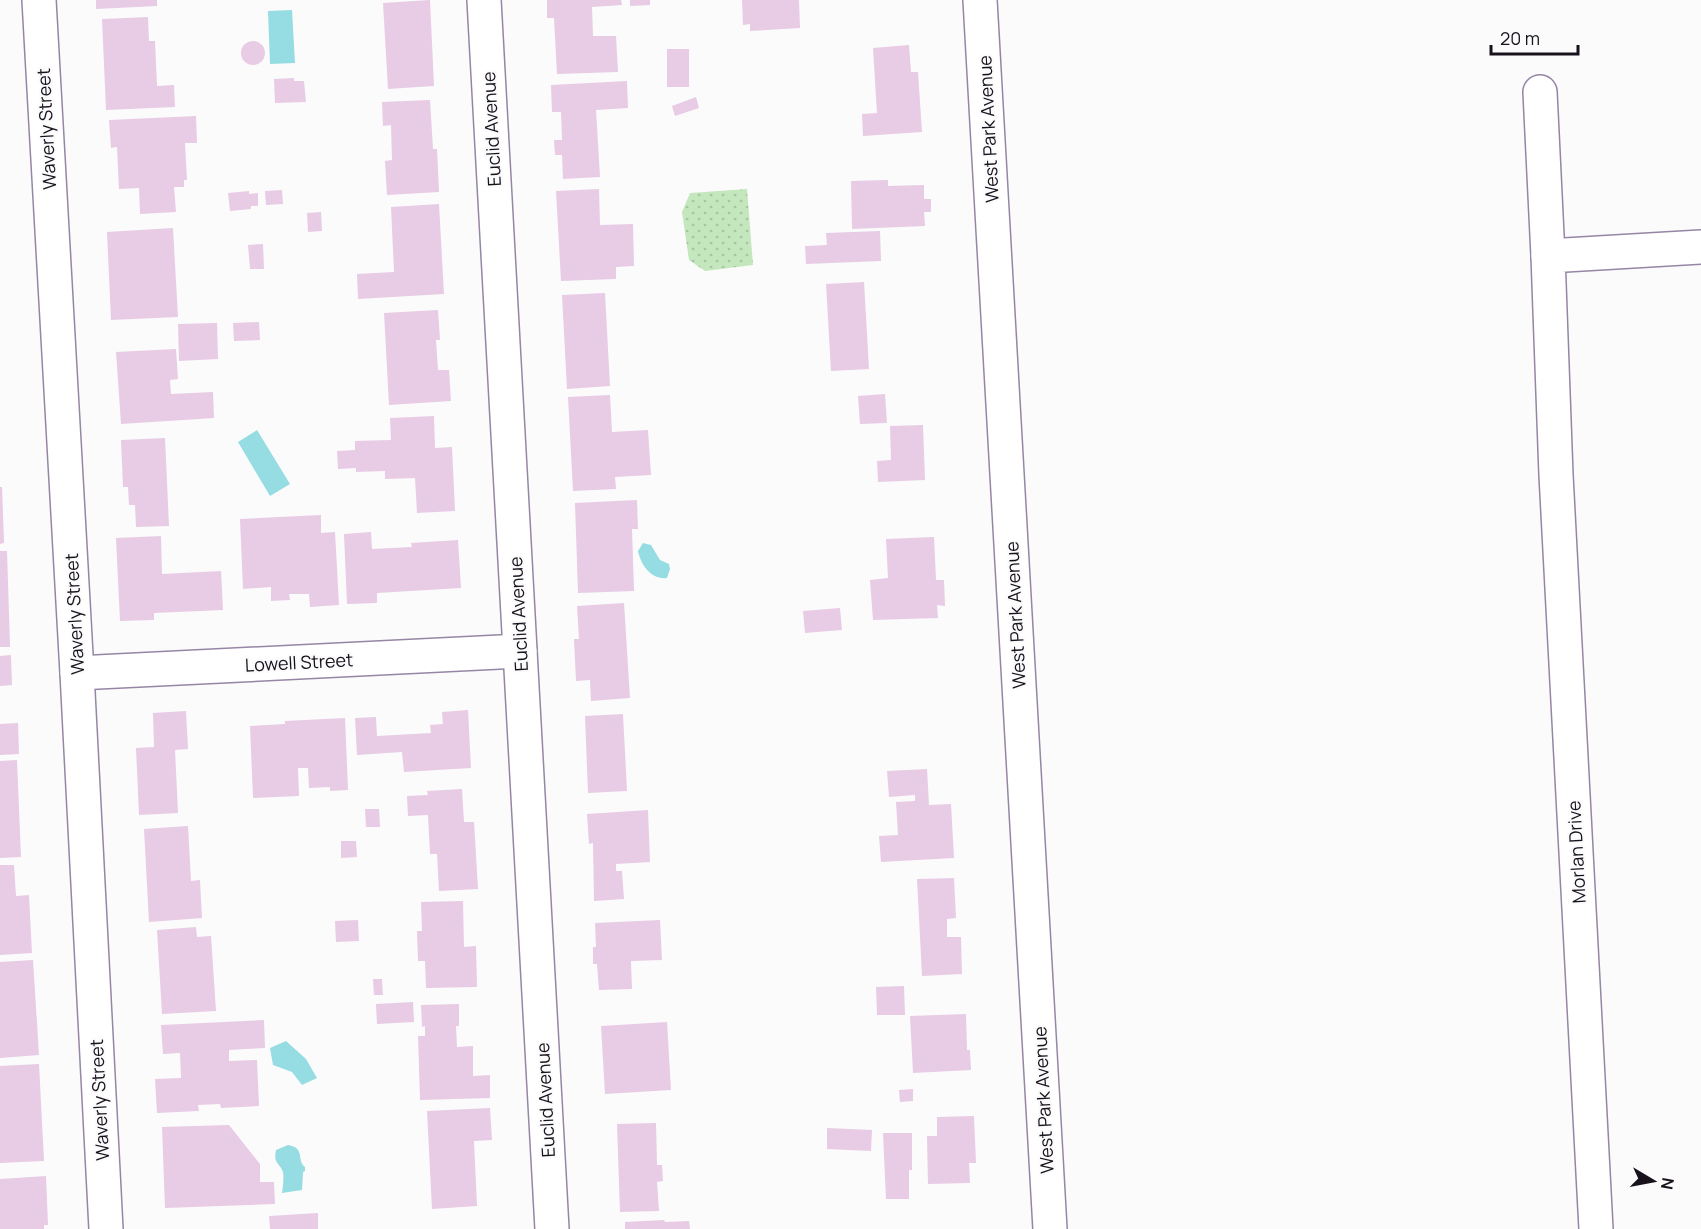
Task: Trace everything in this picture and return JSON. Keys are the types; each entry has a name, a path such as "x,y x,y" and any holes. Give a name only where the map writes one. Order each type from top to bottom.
{"street":[{"name":"Waverly Street","path":"39,0 106,1229"},
{"name":"Euclid Avenue","path":"484,0 552,1229"},
{"name":"West Park Avenue","path":"980,0 1050,1229"},
{"name":"Morlan Drive","path":"1540,92 1556,475 1596,1229"},
{"path":"1548,256 1701,247"},
{"name":"Lowell Street","path":"77,673 520,651"}],"green space":[{"path":"747,189 753,265 705,271 689,260 682,212 690,193"}],"water":[{"path":"292,10 295,63 270,64 268,11"},
{"path":"257,430 290,484 270,496 238,442"},
{"path":"643,543 651,545 660,560 669,564 667,578 656,577 644,566 638,551"},
{"path":"286,1041 306,1059 317,1078 302,1085 292,1072 273,1065 270,1048"},
{"path":"288,1145 299,1151 305,1171 303,1172 302,1190 282,1193 283,1172 275,1155 276,1150"}],"building":[{"path":"96,0 157,0 157,6 96,9"},
{"path":"430,0 434,86 388,89 383,3"},
{"path":"547,0 621,0 622,5 592,7 593,36 616,36 618,72 557,74 554,18 547,18"},
{"path":"630,0 650,0 650,5 630,6"},
{"path":"742,0 799,0 800,28 750,31 750,24 743,25"},
{"path":"148,17 149,41 155,41 157,86 174,85 175,107 106,110 102,19"},
{"path":"253,41 262,44 265,53 262,62 253,65 244,62 241,53 244,44"},
{"path":"909,45 911,72 918,72 922,132 863,136 862,114 877,113 873,48"},
{"path":"667,49 689,49 689,87 667,87"},
{"path":"294,78 294,81 304,81 306,102 275,103 274,79"},
{"path":"627,81 628,108 596,110 600,177 563,179 562,155 555,155 554,140 562,140 561,112 552,112 551,85"},
{"path":"696,97 699,108 675,116 672,106"},
{"path":"430,100 433,149 437,149 439,192 387,195 385,161 392,160 391,125 383,126 382,102"},
{"path":"196,116 197,143 185,143 187,180 184,180 184,187 174,187 176,212 140,214 139,188 119,189 117,147 111,148 109,120"},
{"path":"888,180 888,186 924,185 924,199 931,199 931,212 924,212 925,226 852,229 851,181"},
{"path":"599,189 600,225 633,224 634,266 616,267 616,279 561,281 556,191"},
{"path":"282,190 283,204 266,205 265,191"},
{"path":"249,191 249,194 258,193 258,206 230,211 228,193"},
{"path":"439,204 444,294 358,299 357,274 394,272 391,207"},
{"path":"321,212 322,231 308,232 307,213"},
{"path":"173,228 178,317 111,320 107,232"},
{"path":"880,231 881,261 806,264 805,246 827,245 826,233"},
{"path":"263,244 264,269 250,269 248,245"},
{"path":"864,282 869,369 831,371 826,284"},
{"path":"605,293 610,386 567,389 562,295"},
{"path":"438,310 440,340 436,340 438,370 449,370 451,401 389,405 384,313"},
{"path":"259,322 260,340 234,341 233,323"},
{"path":"217,323 218,359 179,361 178,324"},
{"path":"176,349 178,379 170,380 171,394 213,392 214,418 121,424 116,352"},
{"path":"885,394 887,423 860,424 858,396"},
{"path":"610,395 612,432 648,430 651,475 615,477 616,489 573,491 568,397"},
{"path":"434,416 435,448 452,447 455,511 417,513 415,478 385,479 385,471 356,472 356,468 338,469 337,451 355,450 355,441 391,440 390,418"},
{"path":"923,425 925,480 878,482 877,461 891,460 890,426"},
{"path":"165,438 169,526 136,527 135,505 129,505 128,487 123,487 121,440"},
{"path":"0,487 2,487 4,543 0,544"},
{"path":"637,500 638,529 632,529 634,591 578,593 575,503"},
{"path":"321,515 321,533 335,532 339,605 310,607 309,594 289,594 290,600 271,601 271,587 243,589 240,519"},
{"path":"371,532 372,549 412,547 411,543 458,540 461,588 377,593 377,603 347,604 344,534"},
{"path":"161,536 162,574 221,571 223,610 154,613 154,620 120,621 116,538"},
{"path":"934,537 936,580 944,580 945,606 937,605 938,618 873,620 870,580 888,578 886,539"},
{"path":"0,551 7,551 10,647 0,647"},
{"path":"624,603 630,698 591,701 590,680 576,681 574,639 579,639 577,606"},
{"path":"840,608 842,630 805,633 803,611"},
{"path":"11,655 12,685 0,686 0,656"},
{"path":"468,710 471,768 404,772 402,752 357,755 355,718 376,717 377,736 431,733 430,725 443,724 442,712"},
{"path":"186,711 188,749 175,750 178,813 139,815 136,748 154,747 153,713"},
{"path":"623,714 627,791 588,793 585,716"},
{"path":"345,718 348,790 330,791 330,787 309,788 308,768 298,768 299,796 253,798 250,726 285,724 285,721"},
{"path":"18,723 19,754 0,755 0,724"},
{"path":"17,760 21,857 0,858 0,761"},
{"path":"927,769 929,805 951,804 954,858 881,862 879,836 898,835 896,802 915,801 915,795 889,797 887,771"},
{"path":"462,789 464,822 474,822 478,889 439,891 437,854 430,854 428,815 408,816 407,796 428,795 427,791"},
{"path":"365,809 379,809 380,827 366,827"},
{"path":"648,810 650,862 616,864 616,871 622,871 624,899 594,901 593,843 589,844 587,814"},
{"path":"188,826 191,881 200,880 202,918 149,922 144,829"},
{"path":"341,841 356,841 357,857 341,858"},
{"path":"0,865 14,865 16,896 29,895 32,953 0,955"},
{"path":"954,878 956,918 947,919 947,937 961,937 962,974 922,976 917,879"},
{"path":"463,901 464,947 476,946 477,987 426,988 425,961 418,961 417,931 422,931 421,902"},
{"path":"358,920 359,941 336,942 335,921"},
{"path":"660,920 662,960 631,961 632,989 599,990 597,964 593,964 593,947 596,947 595,923"},
{"path":"196,927 197,937 211,936 216,1011 162,1014 157,930"},
{"path":"33,960 39,1055 0,1058 0,962"},
{"path":"373,979 382,979 383,995 374,995"},
{"path":"904,986 905,1015 877,1015 876,987"},
{"path":"413,1002 414,1022 377,1024 376,1004"},
{"path":"459,1004 459,1026 456,1026 457,1047 473,1046 473,1076 490,1075 490,1098 420,1100 418,1036 425,1036 425,1026 422,1027 421,1005"},
{"path":"966,1014 967,1050 970,1050 971,1070 913,1073 910,1016"},
{"path":"264,1020 265,1048 229,1050 229,1061 257,1060 259,1106 221,1108 220,1104 198,1105 199,1111 157,1113 155,1079 181,1078 180,1053 163,1054 161,1025"},
{"path":"667,1022 671,1090 605,1094 601,1026"},
{"path":"39,1064 44,1161 0,1163 0,1066"},
{"path":"913,1089 913,1101 900,1102 899,1090"},
{"path":"490,1108 492,1140 474,1141 477,1206 432,1209 427,1111"},
{"path":"974,1116 976,1163 969,1163 970,1183 928,1184 927,1136 937,1136 937,1117"},
{"path":"656,1123 657,1165 662,1165 663,1181 657,1182 659,1211 620,1212 617,1124"},
{"path":"229,1125 260,1164 260,1182 274,1182 275,1204 165,1208 162,1127"},
{"path":"827,1128 872,1130 871,1151 827,1149"},
{"path":"883,1133 912,1133 909,1199 886,1199"},
{"path":"46,1176 48,1225 44,1225 44,1229 0,1229 0,1179"},
{"path":"318,1213 318,1229 270,1229 269,1216"},
{"path":"664,1220 665,1222 689,1221 690,1229 625,1229 625,1222"}]}
